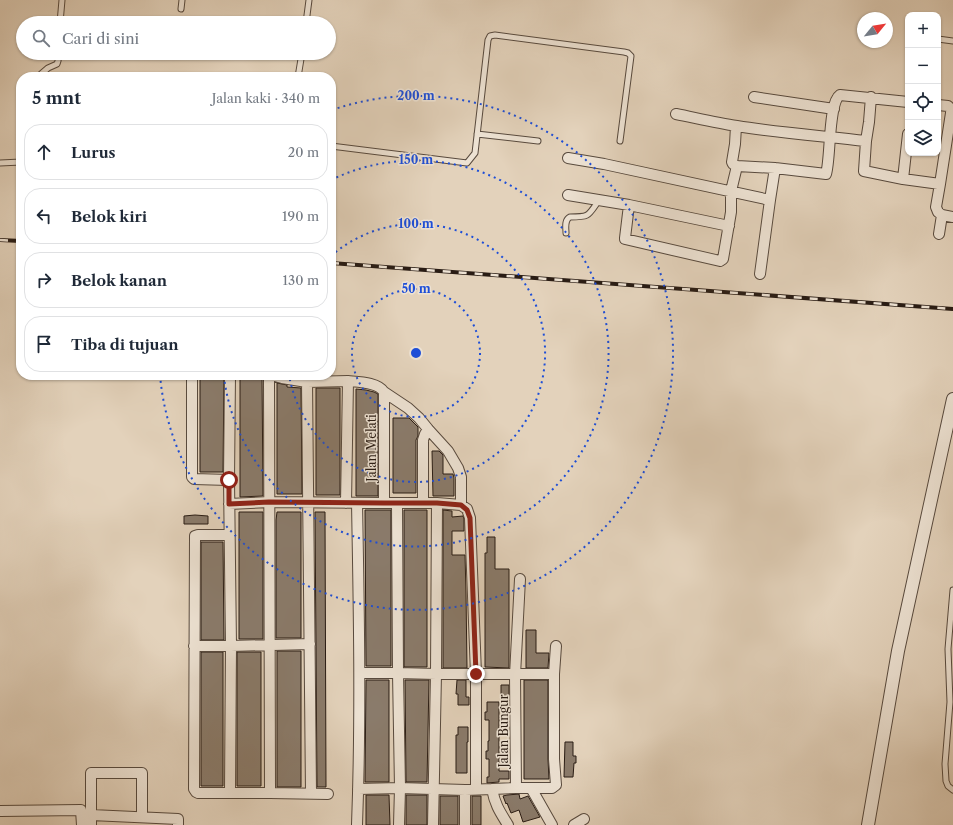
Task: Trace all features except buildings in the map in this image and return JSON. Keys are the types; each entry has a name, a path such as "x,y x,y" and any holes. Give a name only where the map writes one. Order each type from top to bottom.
{"street":[{"path":"736,126 733,164 737,166 775,168 826,174 834,109 837,97 840,95 871,97 905,102"},
{"path":"754,97 834,109"},
{"path":"871,97 864,171 903,179 940,184"},
{"path":"941,105 948,106 951,109 951,113 936,207 938,212 942,215 953,217"},
{"path":"676,114 736,126 866,141"},
{"path":"903,179 906,156"},
{"path":"568,158 604,164 770,200"},
{"path":"629,205 625,239 720,261 723,259 729,226 731,191 737,166"},
{"path":"760,274 775,168"},
{"path":"568,195 629,205 729,226"},
{"path":"939,234 942,215"},
{"path":"192,380 192,477 194,479 229,480"},
{"path":"230,380 230,793"},
{"path":"270,380 270,793"},
{"path":"294,380 307,382 364,382 382,389 384,392 408,408 419,418 448,451 458,468 461,477 461,505"},
{"path":"346,503 348,381"},
{"path":"307,382 311,793"},
{"name":"Jalan Melati","path":"384,392 384,503"},
{"path":"868,825 898,651 953,399"},
{"path":"423,503 423,440 428,429"},
{"path":"229,504 269,502 437,503 461,505 467,510 470,518 476,674 476,790"},
{"path":"357,503 360,673 357,825"},
{"path":"397,503 400,788 399,825"},
{"path":"433,825 437,503"},
{"path":"230,535 195,536 194,789 198,793 328,794"},
{"name":"Jalan Bungur","path":"516,788 515,675 520,579"},
{"path":"194,646 310,644"},
{"path":"358,789 400,788 476,790 552,788 556,785 554,759 554,674 556,646"},
{"path":"360,673 398,672 515,675 554,674"},
{"path":"142,817 142,774 91,773 91,820 142,817 178,819 178,825"},
{"path":"531,788 552,825"},
{"path":"492,789 494,800 508,825"},
{"path":"465,790 465,825"},
{"path":"0,811 81,810 82,825"},
{"path":"501,814 501,825"},
{"path":"574,825 584,819"}],"lane":[{"path":"61,16 62,0"},
{"path":"181,9 182,0"},
{"path":"307,16 309,0"},
{"path":"336,147 467,163 475,153 488,40 490,36 495,35 628,53 631,56 620,140"},
{"path":"941,39 953,40"},
{"path":"43,72 57,64 58,60"},
{"path":"299,72 301,60"},
{"path":"477,134 538,141"},
{"path":"0,163 16,162"},
{"path":"566,233 566,220 570,217 585,217 591,212 598,200"},
{"path":"953,590 948,649 952,702 945,764 946,781 948,786 953,790"}],"railway":[{"path":"0,240 16,241"},
{"path":"336,263 953,309"}],"route":[{"path":"229,480 229,504 269,502 437,503 461,505 467,510 470,518 476,674"}]}
